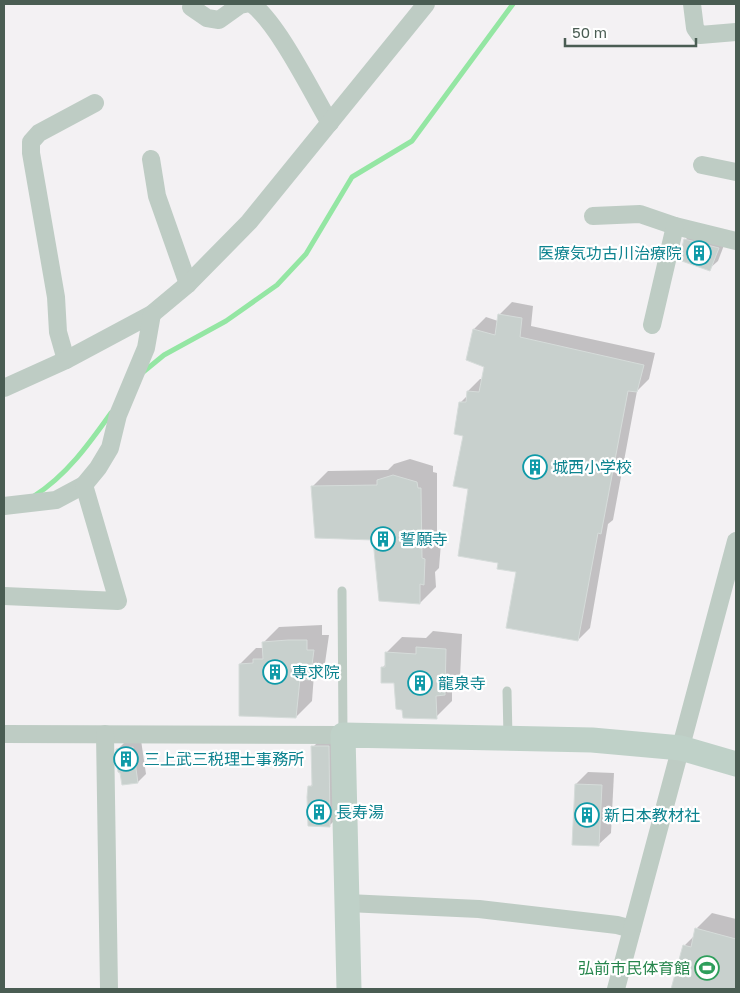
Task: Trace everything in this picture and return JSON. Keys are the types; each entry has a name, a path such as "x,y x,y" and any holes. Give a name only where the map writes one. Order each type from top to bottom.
{"street":[{"path":"4,388 66,360 152,314 188,284 249,222 426,4"},
{"path":"692,4 695,28 700,35 736,32"},
{"path":"191,7 207,18 219,20 240,5 257,5 292,58 330,123"},
{"path":"66,360 58,332 56,297 31,142 39,133 95,103"},
{"path":"151,159 157,196 188,284"},
{"path":"702,165 736,172"},
{"path":"593,216 640,214 675,226 736,241"},
{"path":"652,324 675,226"},
{"path":"4,506 56,500 84,485 98,468 110,448 118,415 146,348 152,314"},
{"path":"4,596 118,601 84,485"},
{"path":"616,989 736,541"},
{"path":"4,734 343,735 592,740 681,748 736,764"},
{"path":"105,734 109,989"},
{"path":"343,735 349,989"},
{"path":"347,903 478,909 617,925 632,929"}],"lane":[{"path":"342,591 343,735"},
{"path":"507,691 508,738"}],"building":[{"name":"医療気功古川治療院","path":"684,239 719,248 710,271 679,260"},
{"name":"城西小学校","path":"498,314 522,318 520,337 644,365 637,392 628,391 601,534 598,533 578,641 506,628 516,572 497,569 498,563 458,556 468,489 453,486 463,436 454,434 459,402 466,402 467,391 479,392 484,367 466,360 473,329 495,335"},
{"name":"誓願寺","path":"393,475 417,482 418,488 421,488 422,558 425,559 424,585 420,584 420,604 379,601 373,540 315,538 311,486 377,485 377,480"},
{"name":"専求院","path":"307,640 307,650 314,650 310,680 300,679 296,718 239,716 239,664 253,663 253,659 263,659 262,642"},
{"name":"龍泉寺","path":"416,647 446,649 445,695 436,696 437,719 403,718 402,710 396,709 394,683 381,683 381,667 385,667 385,652 416,654"},
{"path":"311,746 329,746 330,827 308,826 308,786 312,786"},
{"name":"三上武三税理士事務所","path":"133,747 138,783 122,785 120,773 118,772 116,749"},
{"name":"新日本教材社","path":"575,784 602,785 599,846 572,845"},
{"name":"弘前市民体育館","path":"695,928 736,939 736,989 671,989 683,945 691,947"}],"waterway":[{"path":"142,373 164,355 226,321 277,285 306,254 352,177 412,141 513,4"},
{"path":"34,496 67,469 111,413"}],"place":[{"name":"医療気功古川治療院","path":"699,253"},
{"name":"城西小学校","path":"535,467"},
{"name":"誓願寺","path":"383,539"},
{"name":"専求院","path":"275,672"},
{"name":"龍泉寺","path":"420,683"},
{"name":"三上武三税理士事務所","path":"126,759"},
{"name":"長寿湯","path":"319,812"},
{"name":"新日本教材社","path":"587,815"},
{"name":"弘前市民体育館","path":"707,968"}]}
